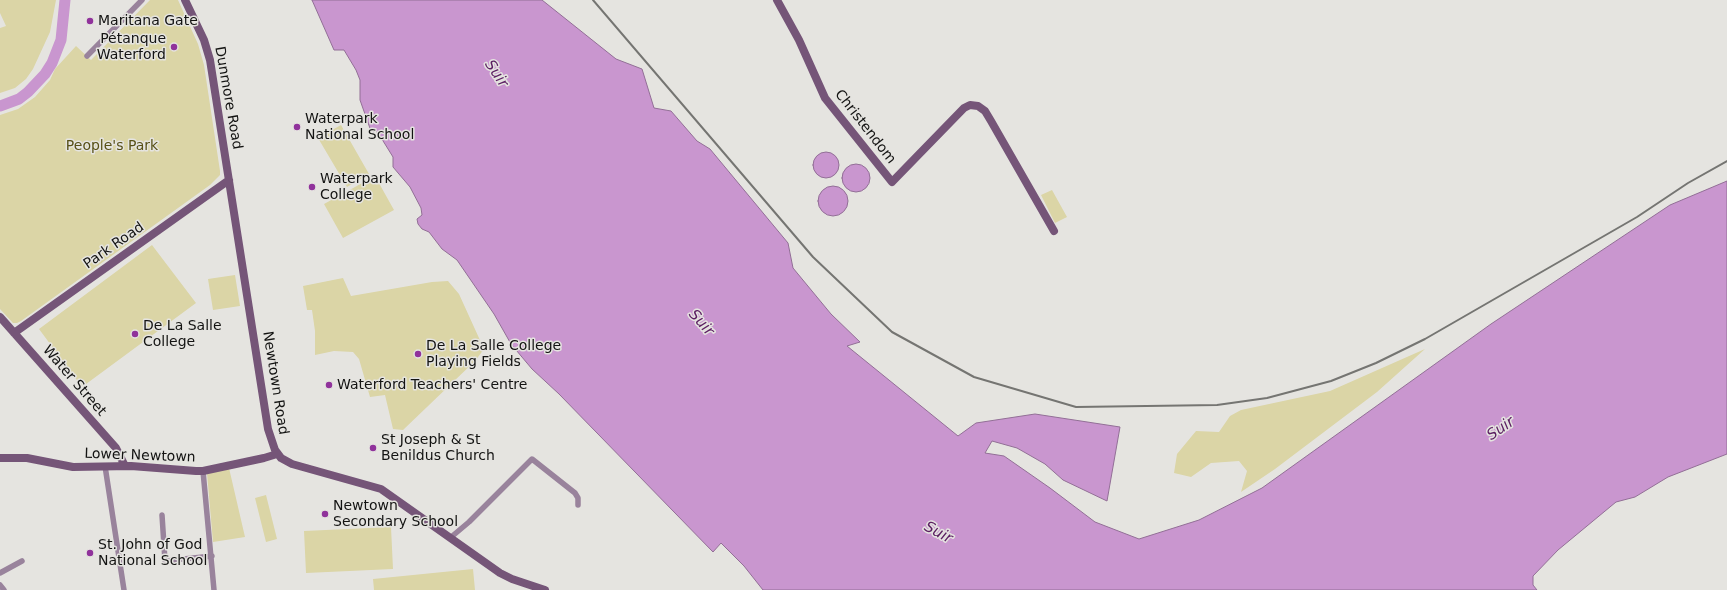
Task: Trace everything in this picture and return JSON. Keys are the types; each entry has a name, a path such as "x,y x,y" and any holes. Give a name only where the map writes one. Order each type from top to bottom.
{"street":[{"path":"87,56 142,0"},
{"name":"Dunmore Road","path":"185,0 209,55 229,180"},
{"name":"Christendom","path":"777,0 799,40 825,98 892,182 964,108 970,105 978,106 986,111 1054,231"},
{"name":"Park Road","path":"14,332 229,180"},
{"name":"Newtown Road","path":"229,180 268,429 271,442 277,454 292,464 380,488 504,576 546,590"},
{"name":"Water Street","path":"0,317 116,448 125,466"},
{"name":"Lower Newtown","path":"0,458 27,458 73,467 125,466 203,471 277,454"},
{"path":"450,538 469,522 532,459 575,493 578,498 578,505"},
{"path":"105,466 124,590"},
{"path":"203,471 214,590"},
{"path":"162,515 165,561 212,556"},
{"path":"0,573 22,561"},
{"path":"0,585 4,590"}],"green space":[{"path":"0,0 56,0 50,32 33,69 26,79 15,88 0,93 0,28 6,26 0,13"},
{"name":"People's Park","path":"150,0 178,0 198,44 204,65 220,175 210,185 21,321 13,323 0,309 0,115 18,109 35,97 50,80 55,69 76,46 91,60"},
{"path":"341,125 369,174 347,187 318,138"},
{"path":"375,176 394,210 343,238 324,204"},
{"path":"1052,190 1067,217 1055,223 1041,195"},
{"path":"152,245 196,303 82,387 39,329"},
{"path":"235,275 240,306 213,310 208,279"},
{"name":"De La Salle College Playing Fields","path":"343,278 351,296 432,282 448,281 459,294 484,349 475,361 403,430 393,429 385,395 370,397 359,359 353,352 334,351 315,355 315,331 312,310 307,310 303,286"},
{"path":"1425,349 1377,392 1275,469 1241,492 1247,471 1239,461 1211,463 1191,477 1174,473 1177,454 1196,431 1219,432 1230,416 1241,410 1330,391"},
{"path":"229,468 245,537 213,542 207,473"},
{"path":"266,495 277,539 266,542 255,498"},
{"path":"391,527 393,569 306,573 304,531"},
{"path":"473,569 475,590 374,590 373,579"}],"water":[{"name":"Suir","path":"312,0 542,0 616,59 642,69 654,108 671,111 697,141 710,149 788,243 793,268 831,314 860,342 847,346 958,436 976,423 1035,414 1120,427 1107,501 1063,480 1045,464 1017,448 992,441 985,453 1004,456 1095,522 1139,539 1199,520 1262,488 1491,324 1670,205 1727,181 1727,454 1668,477 1635,497 1616,502 1558,550 1533,576 1533,585 1537,590 763,590 744,566 721,543 713,552 559,394 532,369 511,344 494,314 457,260 442,249 429,232 422,229 418,224 417,219 422,215 421,208 410,187 393,167 393,157 380,136 375,130 372,134 360,100 360,80 356,70 344,50 334,50"},
{"path":"826,152 835,156 839,165 835,174 826,178 817,174 813,165 817,156"},
{"path":"856,164 866,168 870,178 866,188 856,192 846,188 842,178 846,168"},
{"path":"833,186 839,187 847,195 847,207 839,215 833,216 827,215 819,207 818,201 819,195 827,187"}],"waterway":[{"path":"0,106 19,99 28,92 45,74 52,63 61,40 65,0"}],"railway":[{"path":"593,0 813,257 892,332 974,377 1076,407 1217,405 1267,398 1331,381 1376,363 1425,339 1637,217 1688,183 1727,161"}],"place":[{"name":"Maritana Gate","path":"90,21"},
{"name":"Pétanque Waterford","path":"174,47"},
{"name":"Waterpark National School","path":"297,127"},
{"name":"Waterpark College","path":"312,187"},
{"name":"De La Salle College","path":"135,334"},
{"name":"De La Salle College Playing Fields","path":"418,354"},
{"name":"Waterford Teachers' Centre","path":"329,385"},
{"name":"St Joseph & St Benildus Church","path":"373,448"},
{"name":"Newtown Secondary School","path":"325,514"},
{"name":"St. John of God National School","path":"90,553"}]}
